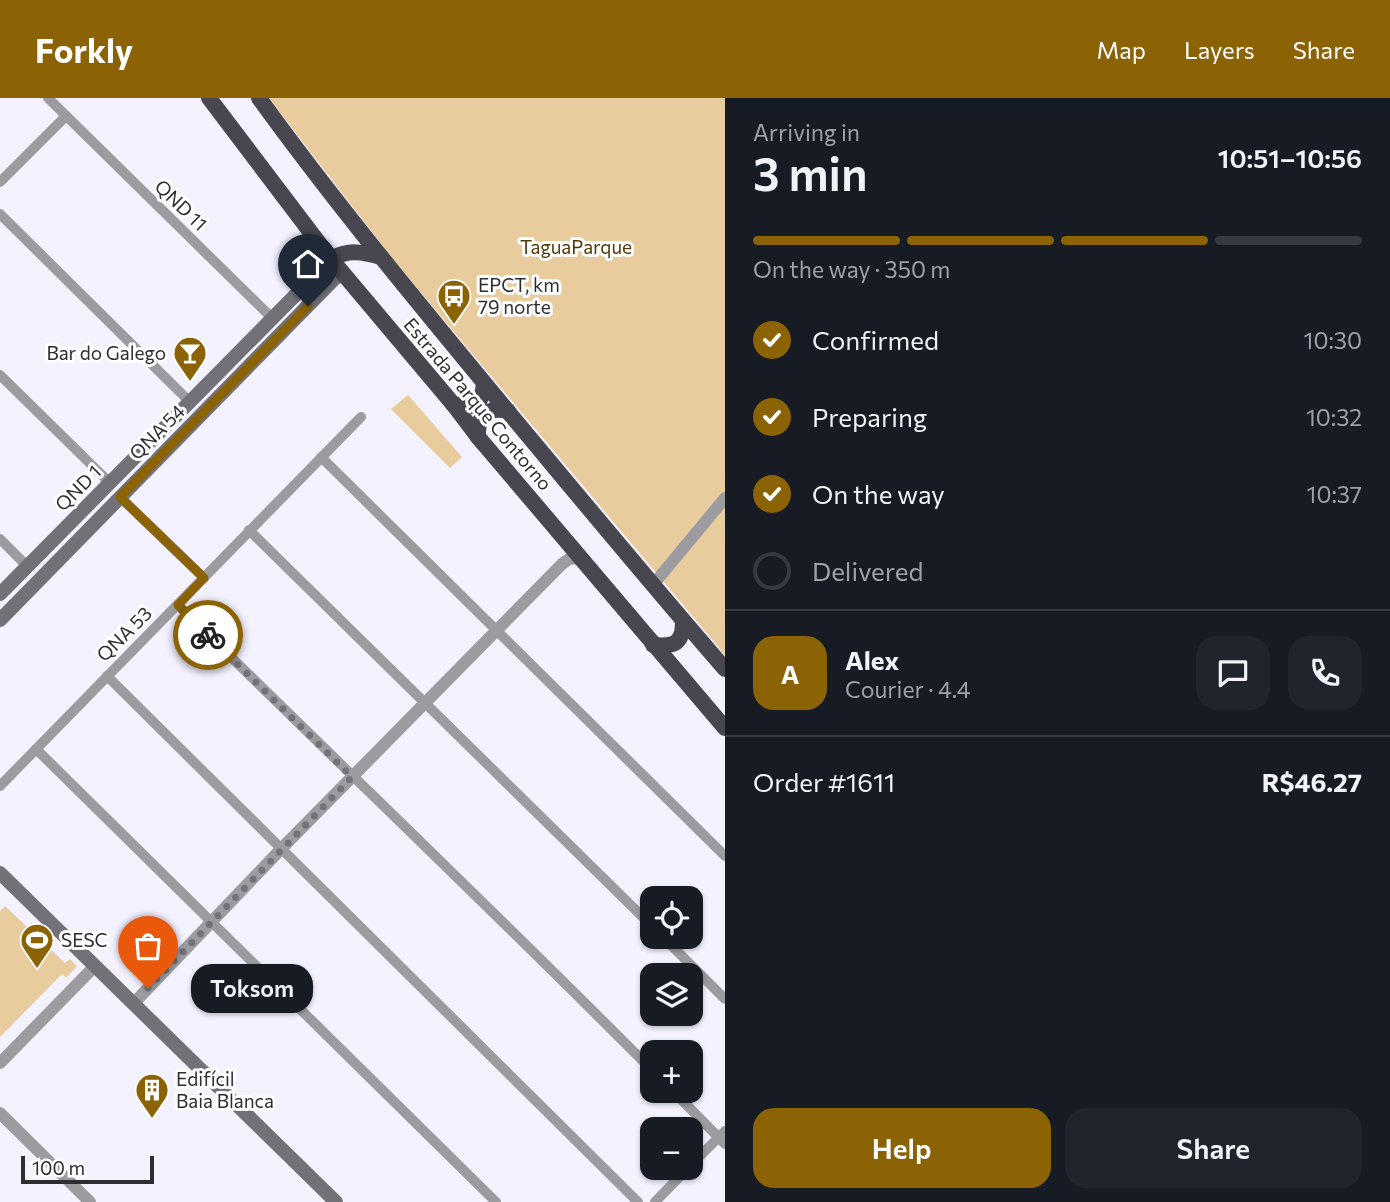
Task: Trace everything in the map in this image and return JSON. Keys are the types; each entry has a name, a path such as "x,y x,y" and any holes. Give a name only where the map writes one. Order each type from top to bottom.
{"highway":[{"name":"Estrada Parque Contorno","path":"259,98 381,257 652,586 725,669"},
{"name":"Estrada Parque Contorno","path":"214,102 336,265 566,543 725,728"},
{"path":"336,265 350,252 364,252 381,257"},
{"path":"453,404 474,406 482,397 484,383"},
{"path":"478,437 478,425 485,414 496,409 508,411"},
{"path":"653,645 667,646 678,641 682,635 683,621"}],"main road":[{"name":"QND 1","path":"0,594 296,294 336,265"},
{"name":"QNA 54","path":"0,620 308,306 336,265"},
{"path":"296,294 302,295 308,306"},
{"path":"76,517 81,528 89,529"},
{"path":"62,531 70,535 73,545"},
{"path":"0,873 336,1202"}],"street":[{"name":"QND 11","path":"48,98 272,318"},
{"path":"0,181 66,116"},
{"path":"0,214 190,402"},
{"path":"0,375 110,483"},
{"name":"QNA 53","path":"0,786 361,417"},
{"path":"321,457 725,856"},
{"path":"120,497 204,578"},
{"path":"652,586 725,498"},
{"path":"249,530 640,914"},
{"path":"0,540 27,566"},
{"path":"562,564 566,543"},
{"path":"132,1004 562,564 569,559 580,558"},
{"path":"178,605 640,1058"},
{"path":"107,676 638,1202"},
{"path":"36,749 496,1202"},
{"path":"675,949 725,999"},
{"path":"0,1063 95,967"},
{"path":"686,1103 723,1137 703,1155"},
{"path":"0,1113 90,1202"},
{"path":"655,1202 676,1180"}],"green space":[{"name":"TaguaParque","path":"269,98 725,98 725,655 392,258"},
{"path":"408,395 462,457 450,468 391,409"},
{"name":"SESC","path":"5,906 65,963 70,959 77,966 66,978 62,974 0,1037 0,911"}],"way so far":[{"path":"148,988 352,777 208,635"}],"place":[{"name":"EPCT, km 79 norte","path":"454,326"},
{"name":"Bar do Galego","path":"190,383"},
{"name":"SESC","path":"37,970"},
{"name":"Toksom","path":"148,988"},
{"name":"Edifícil Baia Blanca","path":"152,1120"}],"route":[{"path":"208,635 178,605 204,578 120,497 308,306"}]}
